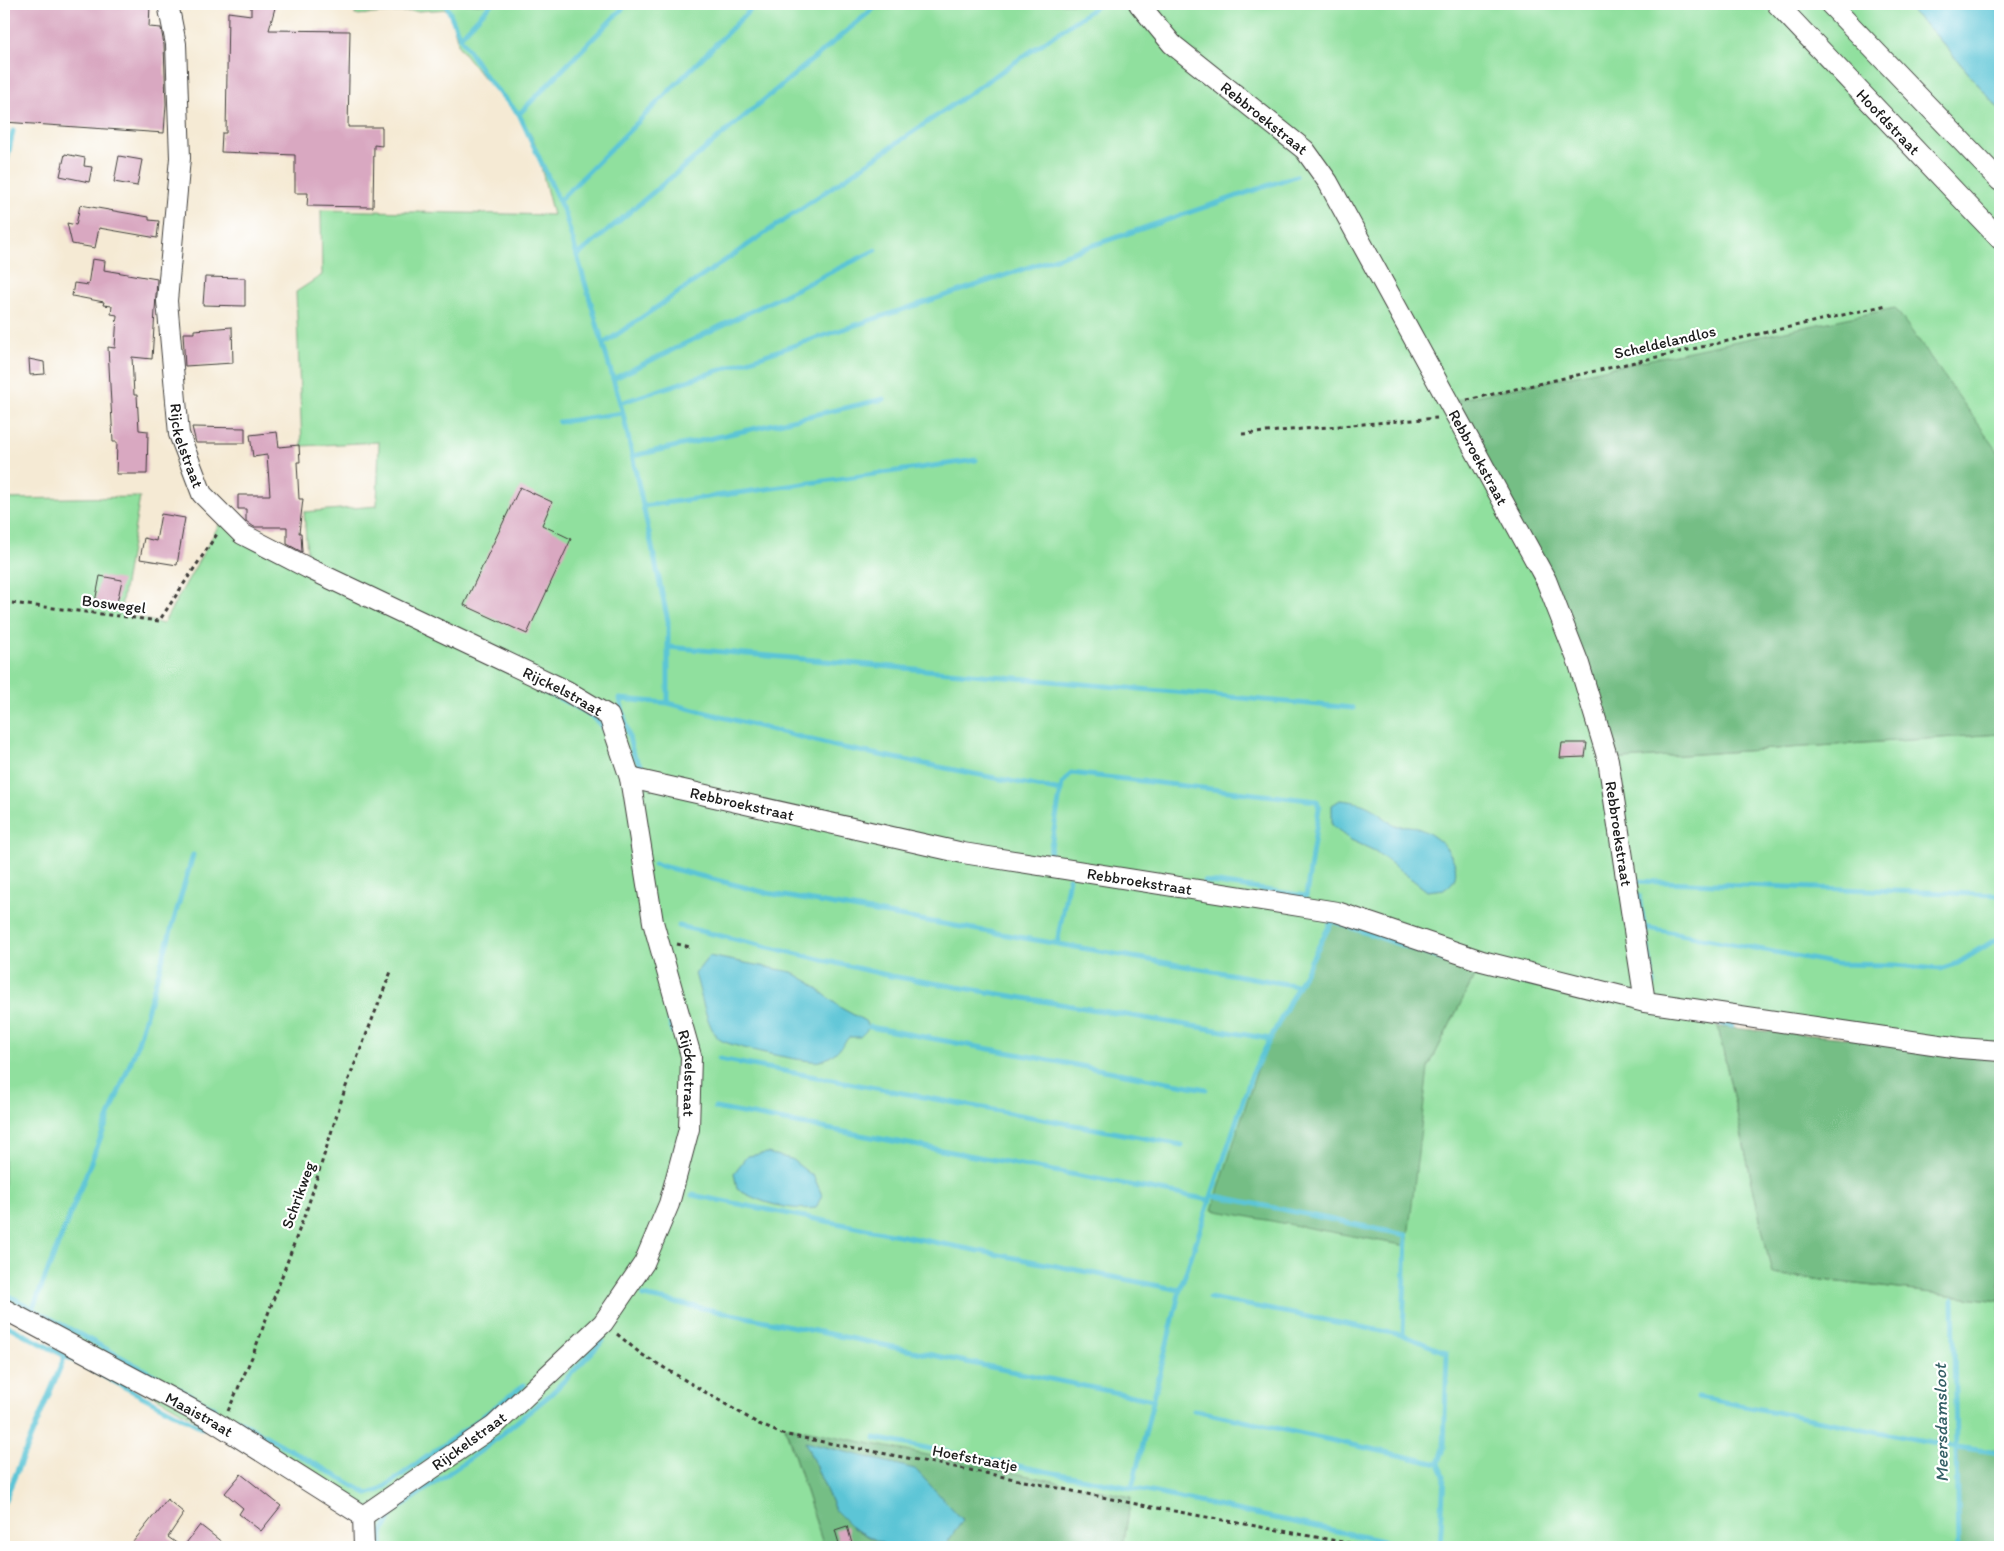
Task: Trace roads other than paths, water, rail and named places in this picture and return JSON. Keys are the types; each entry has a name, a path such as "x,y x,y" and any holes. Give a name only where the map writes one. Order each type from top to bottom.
{"street":[{"name":"Rijckelstraat","path":"168,4 176,44 180,158 167,301 180,434 202,494 242,534 308,568 566,691 609,716 630,778 653,922 691,1056 689,1128 669,1204 644,1263 603,1323 494,1426 363,1516"},
{"name":"Rebbroekstraat","path":"1139,4 1172,44 1305,150 1328,182 1546,580 1579,664 1608,760 1645,1002"},
{"name":"Hoofdstraat","path":"1777,4 2000,239"},
{"path":"1830,4 2000,181"},
{"name":"Rebbroekstraat","path":"630,778 963,853 1337,912 1482,961 1645,1002 1960,1048 2000,1051"},
{"name":"Maaistraat","path":"4,1309 222,1428 363,1516"},
{"path":"363,1516 364,1547"}],"water":[{"path":"1904,4 2000,4 2000,110 1934,33"},
{"path":"1340,800 1370,807 1394,826 1414,827 1432,835 1445,847 1454,861 1456,869 1452,882 1445,889 1427,891 1375,851 1351,840 1332,825 1332,805"},
{"path":"709,956 792,972 809,982 841,1008 865,1021 870,1027 860,1037 849,1037 833,1055 820,1061 786,1057 725,1042 714,1033 704,1008 695,974"},
{"path":"767,1153 791,1159 814,1177 822,1195 816,1208 806,1209 775,1205 737,1189 734,1173 747,1156"},
{"path":"805,1442 915,1469 963,1520 944,1547 885,1545 853,1528 835,1510"}],"waterway":[{"path":"446,4 460,37 487,79 519,114 565,214 623,413 668,621 668,703"},
{"path":"460,37 491,4"},
{"path":"519,114 627,4"},
{"path":"559,201 756,4"},
{"path":"577,256 879,4"},
{"path":"603,344 1100,4"},
{"path":"4,175 13,131"},
{"path":"620,403 974,286 1296,176"},
{"path":"613,379 876,250"},
{"path":"633,456 884,399"},
{"path":"559,422 623,413"},
{"path":"643,506 976,460"},
{"path":"668,647 1353,708"},
{"path":"536,688 585,712 606,733"},
{"path":"648,776 633,754 620,699 668,703 839,747 1061,791"},
{"path":"1049,858 1062,784 1071,773 1317,801 1319,808 1306,896 1204,881"},
{"path":"33,1308 137,1046 193,855"},
{"path":"654,864 767,893 1298,986 1332,921"},
{"path":"1057,944 1069,878"},
{"path":"1636,881 2000,895"},
{"path":"1639,895 1654,984"},
{"path":"1332,921 1481,973 1534,984"},
{"path":"679,926 891,976 1271,1039"},
{"path":"1644,927 1837,964 1895,965 1939,969 1958,963 2000,937"},
{"path":"875,1438 1132,1488 1180,1290 1252,1074 1298,986"},
{"path":"666,1002 672,1032"},
{"path":"1711,1021 1732,1026"},
{"path":"870,1027 1206,1089"},
{"path":"719,1059 1182,1145"},
{"path":"715,1108 1210,1200"},
{"path":"692,1195 1180,1290"},
{"path":"1210,1298 1403,1335 1406,1235 1212,1195"},
{"path":"4,1293 214,1408"},
{"path":"643,1296 1153,1400"},
{"name":"Meersdamsloot","path":"1953,1299 1958,1547"},
{"path":"4,1324 65,1356"},
{"path":"1403,1335 1447,1353 1444,1448 1439,1464 1444,1475 1440,1547"},
{"path":"382,1546 382,1533 393,1512 485,1448 551,1394 603,1341"},
{"path":"4,1502 65,1356 203,1428"},
{"path":"236,1419 368,1494 380,1490 469,1427 524,1385"},
{"path":"1698,1397 1956,1447 2000,1453"},
{"path":"1194,1410 1439,1464"},
{"path":"1132,1488 1412,1547"}]}
